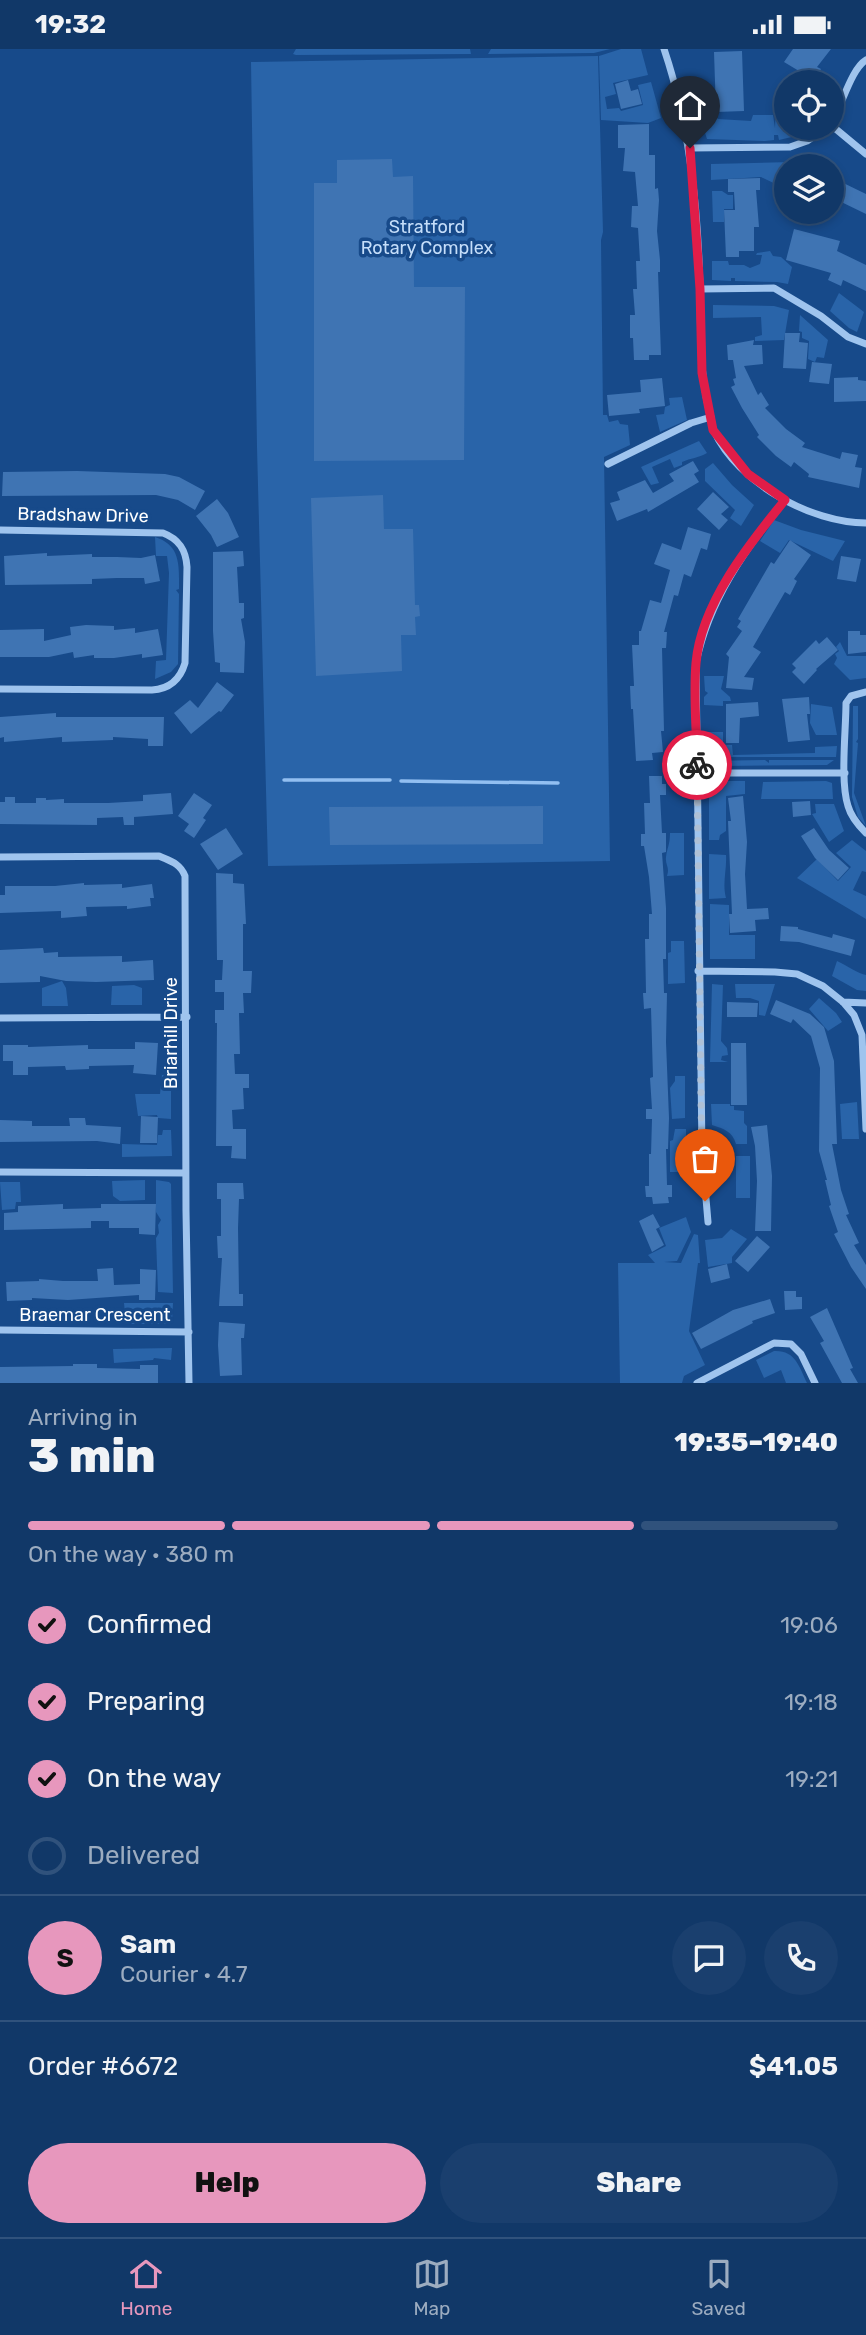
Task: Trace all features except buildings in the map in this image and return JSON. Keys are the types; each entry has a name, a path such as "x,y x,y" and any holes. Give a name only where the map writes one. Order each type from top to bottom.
{"street":[{"path":"664,49 690,148 700,289 702,373 713,430 748,474 785,500 807,512 831,519 866,523"},
{"path":"844,101 853,75 866,60"},
{"path":"844,135 866,154"},
{"path":"690,148 790,147 808,140"},
{"path":"700,289 774,288 821,316 848,337 866,344"},
{"path":"608,464 691,423 711,417"},
{"path":"708,1222 702,1177 696,663 702,635 734,568 785,500"},
{"name":"Bradshaw Drive","path":"0,530 163,533 183,548 187,567 185,663 180,675 170,685 152,690 0,689"},
{"path":"866,692 851,696 846,703 845,773 847,804 853,819 866,833"},
{"path":"698,771 845,773"},
{"name":"Briarhill Drive","path":"0,857 159,856 182,869 186,885 189,1383"},
{"path":"698,971 797,974 823,986 843,1002 854,1015 862,1035 866,1129"},
{"path":"843,1002 866,1003"},
{"path":"0,1018 187,1017"},
{"path":"0,1173 186,1173"},
{"name":"Braemar Crescent","path":"0,1330 189,1332"},
{"path":"697,1383 774,1343 791,1344 802,1354 815,1383"}],"green space":[{"path":"296,49 470,49 471,54 296,55 293,54"},
{"path":"491,49 610,49 594,53 488,54"},
{"path":"621,49 641,49 648,75 613,83 616,94 605,97 607,109 619,108 621,111 643,105 638,85 651,82 661,118 648,123 601,120 599,56"},
{"name":"Stratford Rotary Complex","path":"598,56 603,232 603,415 607,415 609,422 618,420 620,424 628,425 630,445 604,457 610,861 268,866 257,447 251,62"},
{"path":"699,114 714,115 718,119 751,121 753,115 773,115 774,140 765,141 707,139"},
{"path":"774,162 774,183 761,177 711,180 711,164"},
{"path":"712,191 733,195 733,209 724,209 724,222 713,222"},
{"path":"770,251 773,256 781,257 792,267 788,284 735,281 735,278 731,278 731,281 712,280 712,261 728,261 729,265 744,265 750,268 760,264 762,255 756,255 757,253"},
{"path":"839,293 864,312 857,332 830,311"},
{"path":"713,305 774,306 789,310 784,340 755,341 755,337 762,335 761,317 713,318"},
{"path":"800,315 828,340 824,358 817,357 815,362 808,359 809,341 802,338 802,332 799,331"},
{"path":"682,397 687,420 660,432 656,415 664,414 665,407 670,405 669,398"},
{"path":"699,441 707,453 682,462 682,465 674,468 670,459 652,467 659,483 651,485 641,467"},
{"path":"713,463 754,505 741,526 730,518 735,510 705,481 705,469"},
{"path":"774,520 845,541 833,561 789,540 780,553 760,541"},
{"path":"155,537 170,545 177,557 179,589 176,590 179,594 178,664 171,672 155,679 156,661 166,660 169,573 167,556 156,556"},
{"path":"840,642 847,656 866,656 866,678 850,680 834,664 837,658 835,654 839,651 836,647"},
{"path":"704,676 724,676 721,689 731,701 723,701 723,706 704,705 704,697 708,693 705,691"},
{"path":"811,704 832,707 837,735 816,735 810,723"},
{"path":"853,706 858,706 854,793 866,826 858,817 852,797"},
{"path":"705,732 723,732 723,745 732,745 733,755 815,753 815,747 837,746 836,757 705,757"},
{"path":"765,760 769,763 769,760 834,760 827,765 721,766 707,761"},
{"path":"717,781 745,781 745,794 726,796 726,831 720,835 719,840 709,840 709,784"},
{"path":"763,782 832,783 833,799 761,799"},
{"path":"815,804 834,804 844,831 829,842 812,814 816,813"},
{"path":"670,833 684,833 684,875 667,876 666,857"},
{"path":"852,840 866,851 866,872 862,871 853,890 866,896 866,919 797,878 817,859 838,881 851,867 836,853"},
{"path":"709,854 726,855 726,898 709,899"},
{"path":"710,904 729,905 729,935 755,935 755,959 710,959"},
{"path":"671,941 684,941 685,983 668,984 668,953 671,952"},
{"path":"837,961 866,975 866,991 857,990 832,976"},
{"path":"62,981 66,988 68,1006 42,1006 42,988"},
{"path":"712,984 723,985 721,1041 727,1048 728,1055 722,1056 721,1060 728,1062 710,1062"},
{"path":"735,984 775,984 765,1016 759,1015 759,1001 736,998"},
{"path":"134,985 142,988 142,1005 111,1005 112,986"},
{"path":"819,998 842,1022 828,1031 809,1009"},
{"path":"171,1074 171,1119 158,1118 157,1115 138,1116 135,1094 160,1094 162,1075"},
{"path":"675,1076 685,1076 685,1118 672,1119 670,1088"},
{"path":"857,1102 859,1139 842,1139 840,1104"},
{"path":"711,1104 730,1104 734,1106 734,1110 744,1111 747,1144 736,1144 730,1133 712,1125"},
{"path":"675,1129 686,1129 686,1172 670,1172 670,1141 673,1140"},
{"path":"163,1130 171,1130 172,1156 122,1157 122,1144 157,1145 158,1135 162,1135"},
{"path":"736,1156 750,1156 750,1198 736,1198"},
{"path":"145,1180 145,1200 120,1201 113,1196 112,1181"},
{"path":"156,1180 171,1184 173,1293 158,1292 156,1238 161,1220 156,1212"},
{"path":"0,1182 20,1182 21,1202 16,1202 15,1209 2,1210"},
{"path":"686,1217 691,1232 677,1261 664,1262 681,1263 694,1234 698,1235 700,1263 689,1331 705,1365 684,1376 682,1383 620,1383 618,1263 655,1263 648,1255 666,1246 659,1228"},
{"path":"731,1229 747,1239 732,1257 732,1263 708,1267 705,1240 722,1238"},
{"path":"124,1303 173,1303 172,1322 126,1324"},
{"path":"172,1348 171,1360 154,1358 114,1363 113,1349"},
{"path":"774,1351 792,1356 807,1383 786,1383 781,1370 764,1378 756,1360"}],"waterway":[{"path":"284,780 390,780"},
{"path":"401,781 558,783"}],"way so far":[{"path":"697,765 699,1018 702,1177 705,1201"}],"route":[{"path":"690,148 700,289 702,373 713,430 748,474 785,500 734,568 702,635 696,663 697,765"}]}
